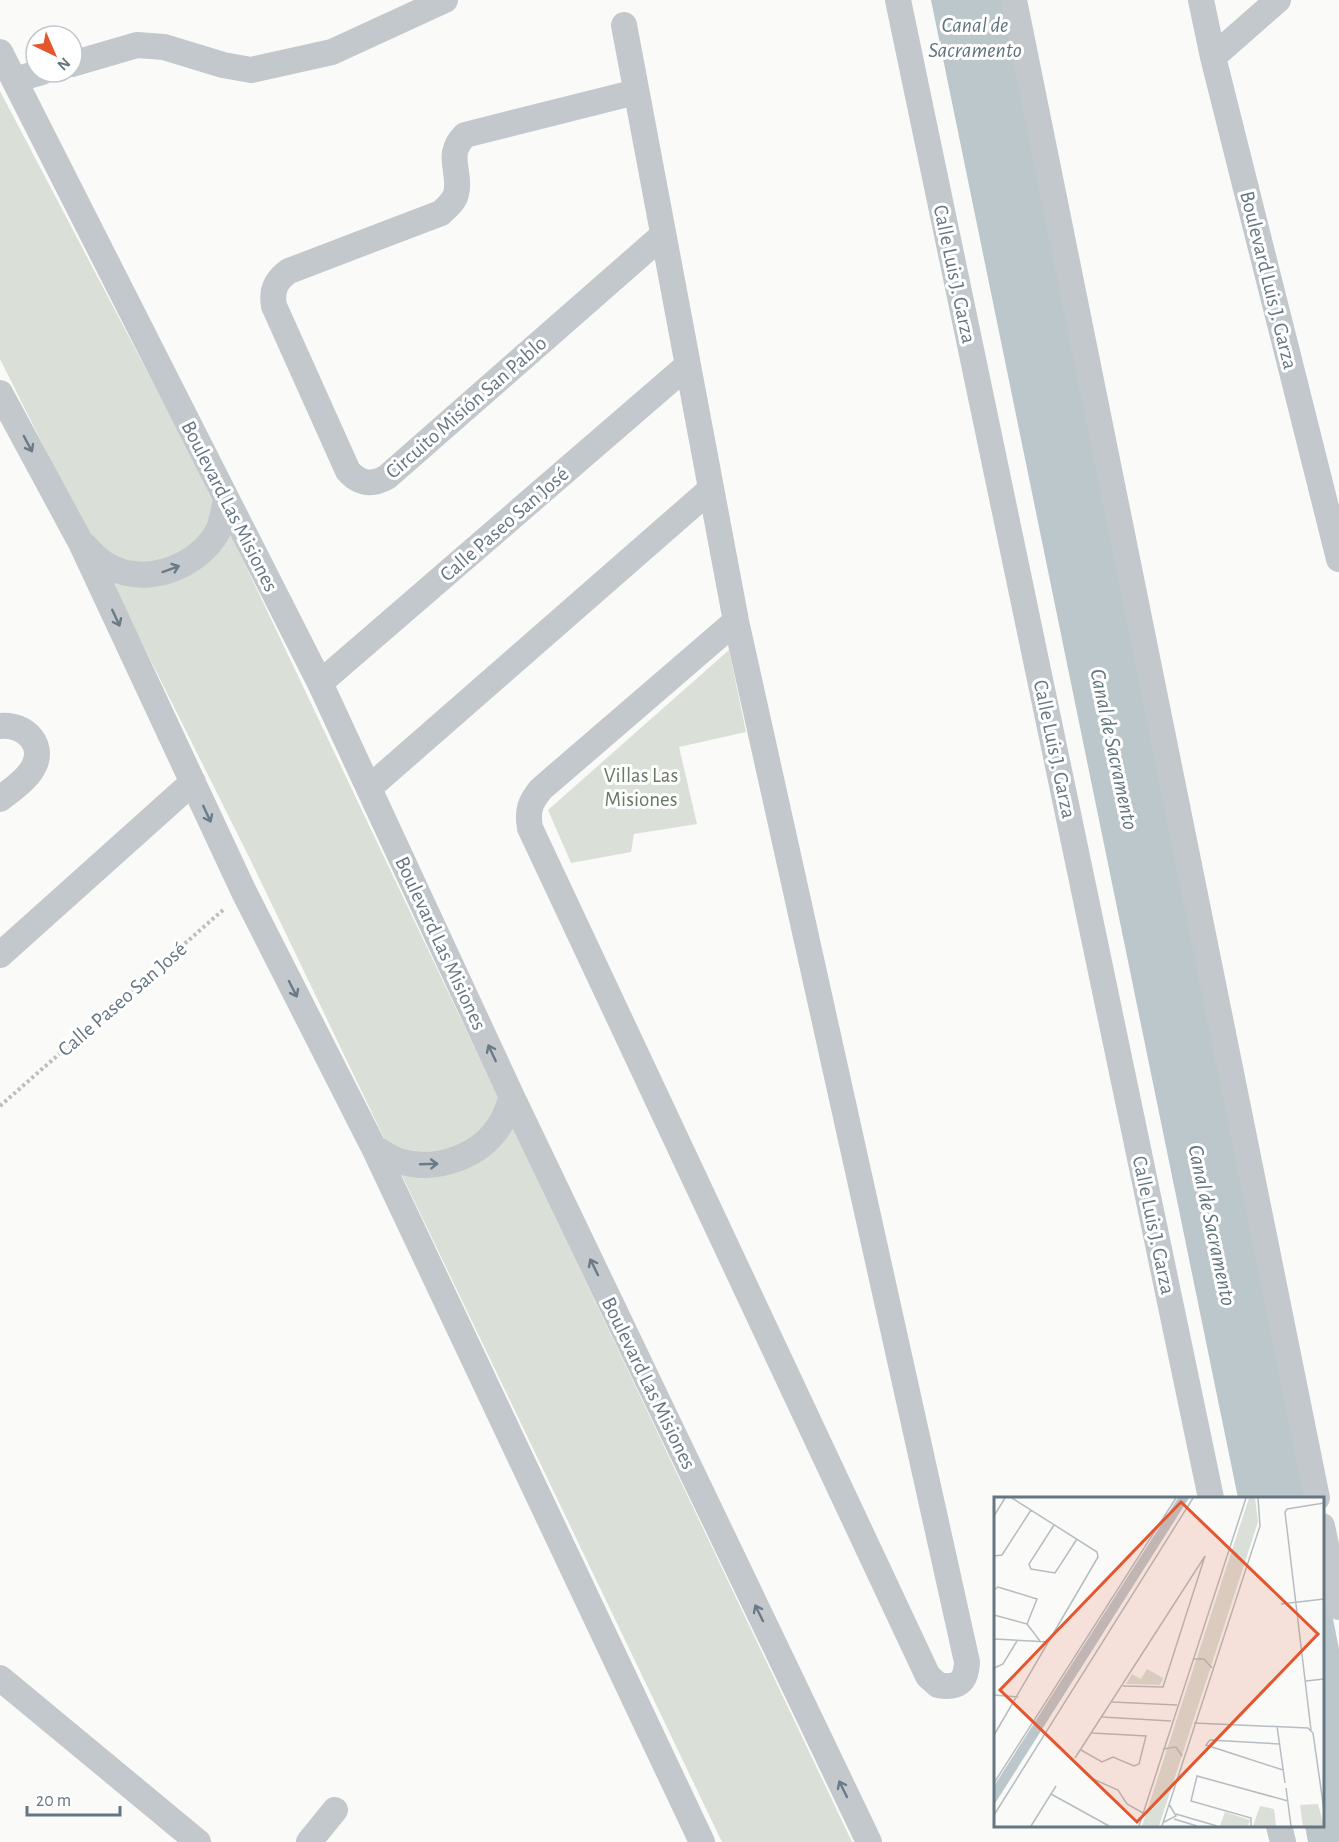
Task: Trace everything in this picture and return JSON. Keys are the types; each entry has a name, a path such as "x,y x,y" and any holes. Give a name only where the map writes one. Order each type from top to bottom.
{"street":[{"path":"84,60 137,45 164,47 223,65 251,70 332,52 445,0"},
{"name":"Calle Luis J. Garza","path":"898,0 1211,1497"},
{"path":"1014,0 1317,1497"},
{"name":"Boulevard Luis J. Garza","path":"1201,0 1212,57 1330,476 1339,559"},
{"path":"1212,57 1278,0"},
{"path":"624,25 736,621 967,1662 966,1673 954,1686 938,1685 928,1676 536,839 528,817 532,799 541,789 736,621"},
{"name":"Boulevard Las Misiones","path":"0,52 320,683 512,1097 869,1842"},
{"path":"14,80 24,77"},
{"name":"Circuito Misión San Pablo","path":"636,92 465,135 454,151 456,195 450,205 441,213 290,271 280,277 273,288 274,306 348,471 364,483 376,483 387,477 663,235"},
{"name":"Calle Paseo San José","path":"320,683 688,365"},
{"path":"0,393 81,543 244,892 374,1148 702,1842"},
{"path":"369,788 711,489"},
{"path":"81,543 106,564 136,575 169,571 197,556 218,531 226,499"},
{"path":"0,726 19,727 27,732 33,739 37,750 33,769 0,799"},
{"path":"0,955 193,782"},
{"path":"374,1148 399,1161 428,1165 457,1160 482,1146 501,1124 512,1097"},
{"path":"1324,1531 1339,1607"},
{"path":"0,1678 198,1842"},
{"path":"309,1842 335,1810"},
{"path":"1280,1827 1283,1842"}],"path":[{"name":"Calle Paseo San José","path":"0,1106 244,892"}],"green space":[{"path":"0,91 213,497 852,1842 722,1842 251,861 0,359"},
{"name":"Villas Las Misiones","path":"729,650 746,732 679,747 697,824 634,834 631,852 571,863 548,810"}],"water":[{"name":"Canal de Sacramento","path":"931,0 1003,0 1308,1497 1238,1497"},
{"path":"1324,1574 1339,1649 1339,1842 1308,1842 1305,1827 1324,1827"}]}
